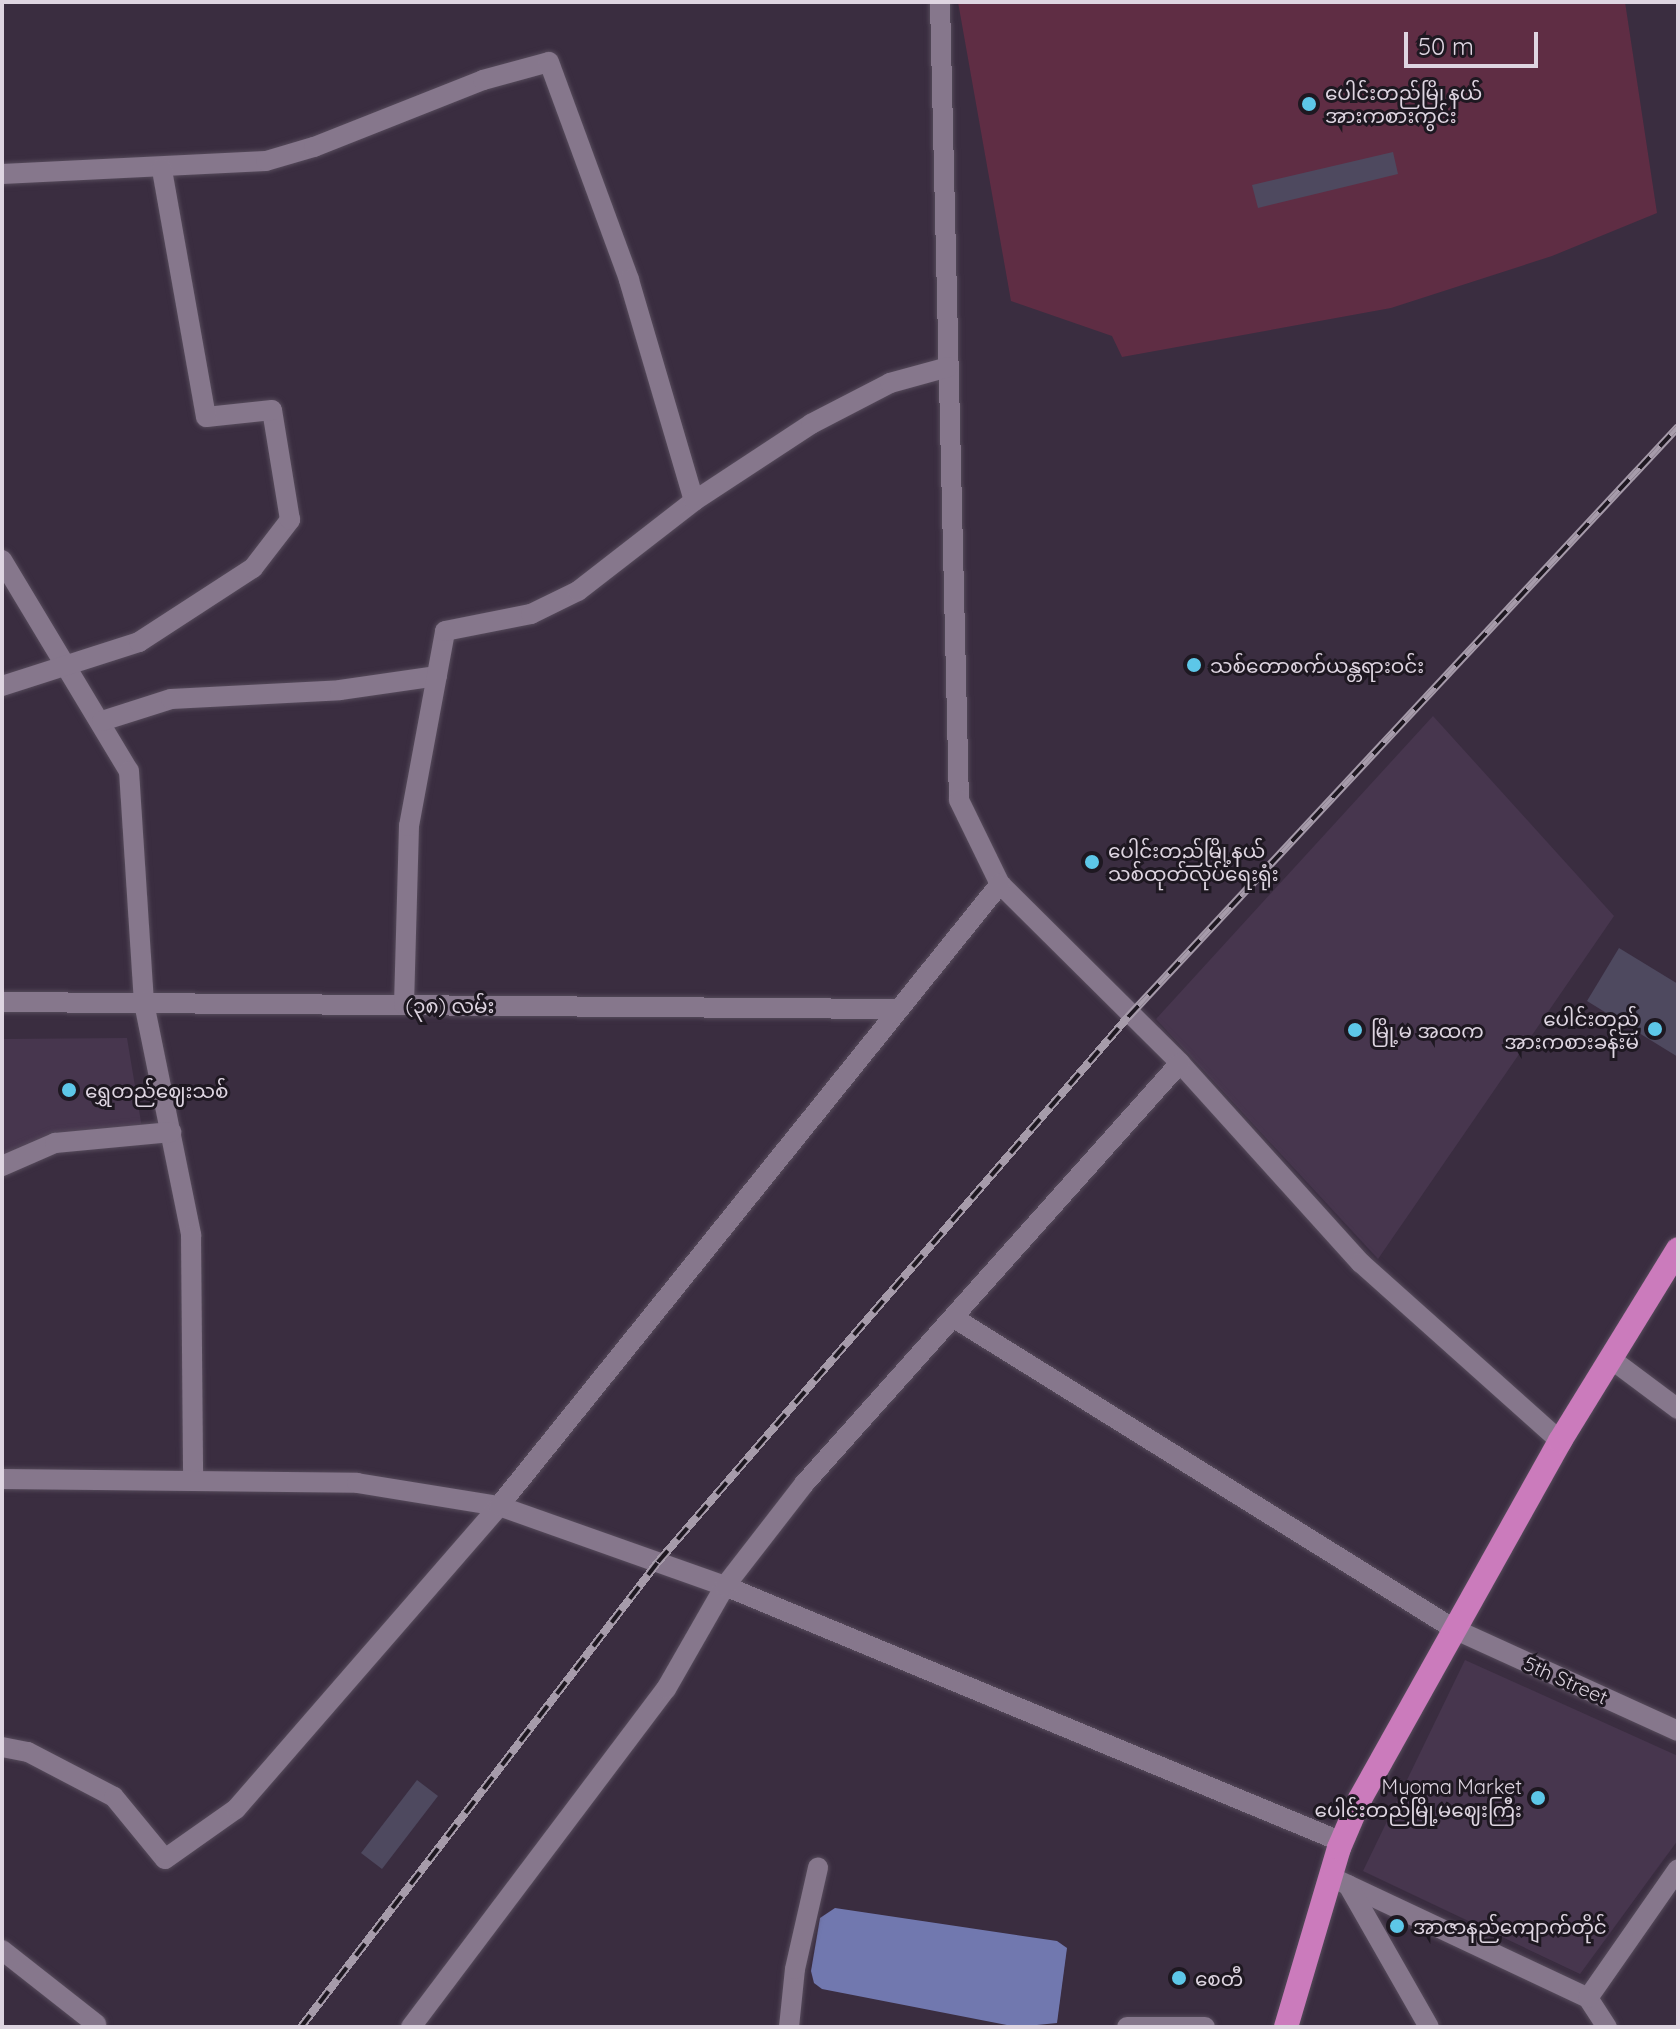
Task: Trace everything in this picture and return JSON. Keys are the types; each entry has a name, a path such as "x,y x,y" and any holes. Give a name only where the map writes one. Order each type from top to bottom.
{"highway":[{"path":"1286,2027 1339,1881 1342,1842 1360,1799 1560,1441 1678,1249"}],"street":[{"path":"940,2 959,800 1000,884 1180,1063 1361,1263 1560,1441"},
{"path":"2,174 162,169 266,161 314,147 483,80 549,62 629,280 694,501"},
{"path":"2,686 139,642 253,568 290,520 272,410 206,417 162,169"},
{"path":"404,1005 409,826 445,631 531,614 578,591 694,501 811,424 890,383 948,367"},
{"path":"2,560 102,721 129,771 144,1003 191,1235 193,1479"},
{"path":"102,721 171,699 340,690 437,676"},
{"path":"2,1747 28,1752 114,1797 165,1859 236,1809 499,1506 1000,884"},
{"name":"(၃၈) လမ်း","path":"2,1002 899,1009"},
{"path":"411,2027 666,1689 725,1586 804,1484 1180,1063"},
{"path":"2,1166 55,1143 171,1132"},
{"name":"5th Street","path":"954,1318 1454,1629 1678,1731"},
{"path":"1611,1359 1678,1409"},
{"path":"2,1479 357,1483 499,1506 725,1586 1342,1842"},
{"path":"789,2027 795,1969 818,1868"},
{"path":"1588,1998 1678,1869"},
{"path":"1339,1881 1588,1998 1607,2027"},
{"path":"1339,1881 1429,2027"},
{"path":"2,1950 96,2024"},
{"path":"1127,2027 1205,2027"}],"shaded area":[{"name":"‌ပေါင်းတည်မြို့နယ် အားကစားကွင်း","path":"958,2 1625,2 1657,213 1552,256 1391,308 1122,357 1112,336 1011,301"},
{"path":"1433,716 1614,916 1378,1259 1156,1019"},
{"name":"ရွှေတည်ဈေးသစ်","path":"127,1038 144,1140 48,1149 2,1164 2,1039"},
{"name":"Myoma Market ပေါင်းတည်မြို့မဈေးကြီး","path":"1465,1660 1678,1756 1678,1840 1580,1974 1363,1871"}],"water":[{"path":"835,1908 1057,1941 1067,1948 1057,2023 1017,2027 822,1989 814,1983 811,1971 820,1918"}],"building":[{"path":"1393,152 1398,174 1258,208 1252,185"},
{"name":"ပေါင်းတည် အားကစားခန်းမ","path":"1619,948 1678,984 1678,1057 1587,1001"},
{"path":"417,1780 438,1796 382,1869 361,1853"}],"railway":[{"path":"301,2027 658,1562 1128,1017 1678,427"}],"place":[{"name":"‌ပေါင်းတည်မြို့နယ် အားကစားကွင်း","path":"1309,104"},
{"name":"သစ်တောစက်ယန္တရားဝင်း","path":"1194,665"},
{"name":"ပေါင်းတည်မြို့နယ် သစ်ထုတ်လုပ်ရေးရုံး","path":"1092,862"},
{"name":"ပေါင်းတည် အားကစားခန်းမ","path":"1655,1029"},
{"name":"မြို့မ အထက","path":"1355,1030"},
{"name":"ရွှေတည်ဈေးသစ်","path":"69,1090"},
{"name":"Myoma Market ပေါင်းတည်မြို့မဈေးကြီး","path":"1538,1798"},
{"name":"အာဇာနည်ကျောက်တိုင်","path":"1397,1926"},
{"name":"စေတီ","path":"1179,1978"}]}
